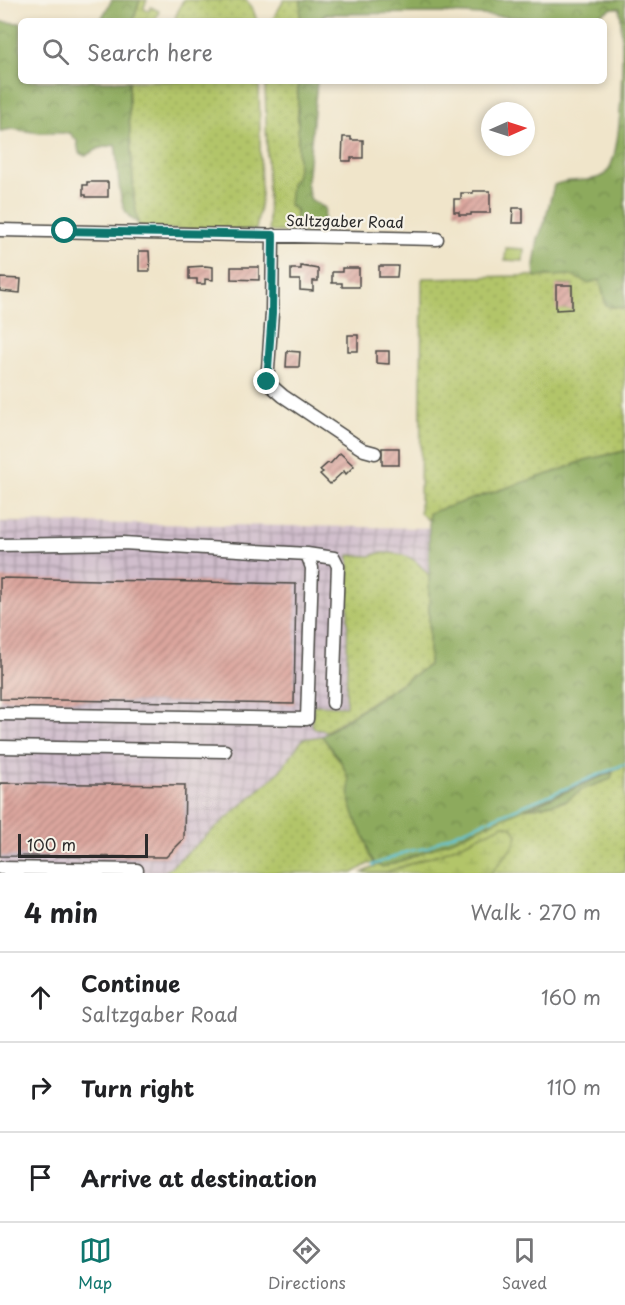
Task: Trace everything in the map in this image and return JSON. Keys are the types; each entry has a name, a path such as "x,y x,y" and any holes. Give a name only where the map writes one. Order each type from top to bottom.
{"street":[{"name":"Saltzgaber Road","path":"0,230 437,239"},
{"path":"273,235 272,313 267,382 283,396 353,443 364,450 375,453"},
{"path":"0,545 123,543 308,554 334,558 338,566 333,703"},
{"path":"0,714 307,719 312,568 308,554"},
{"path":"0,747 225,751"},
{"path":"0,867 136,870"}],"shaded area":[{"path":"0,522 429,528 429,665 322,736 303,739 278,773 164,873 0,873"}],"green space":[{"path":"112,0 140,0 134,18 102,18"},
{"path":"140,0 147,0 145,10 149,11 151,7 159,11 156,18 134,18"},
{"path":"183,0 246,0 252,7 256,18 175,18"},
{"path":"284,0 301,0 300,18 274,18"},
{"path":"301,0 625,0 625,308 606,306 600,280 588,283 570,275 535,277 534,265 538,239 554,185 566,181 598,178 604,175 611,165 616,147 621,96 620,8 613,8 594,17 583,18 528,18 448,13 327,14 322,18 300,18"},
{"path":"0,22 18,23 18,84 129,84 134,199 138,222 130,218 121,200 115,145 100,148 85,156 79,153 77,141 70,133 40,133 12,129 0,131"},
{"path":"129,84 259,84 261,200 256,230 138,229 129,116"},
{"path":"265,84 298,84 298,168 289,205 296,211 296,217 308,228 323,228 320,232 272,232 269,230"},
{"path":"298,84 317,84 307,182 311,199 325,208 323,228 296,226 296,211 289,205 291,184 298,168"},
{"path":"506,248 524,249 523,261 505,260"},
{"path":"562,275 600,280 606,306 625,308 625,451 585,460 429,513 429,521 420,513 423,278","holes":["557,285 572,285 572,309 557,309"]},
{"path":"625,451 625,765 410,858 382,867 375,864 350,803 349,779 341,762 322,736 429,665 429,513 585,460"},
{"path":"379,553 395,553 408,557 419,564 429,576 429,665 327,731 315,729 312,724 313,705 346,706 349,555 371,556"},
{"path":"322,736 341,762 349,779 350,803 375,864 368,864 353,873 164,873 278,773 303,739"},
{"path":"625,765 625,873 491,873 514,845 517,835 504,825 442,853 384,873 362,873 376,865 385,864","holes":["613,772 611,779 583,789 566,801 534,808 528,807"]},
{"path":"613,772 611,779 583,789 566,801 525,809"},
{"path":"504,825 512,827 517,835 514,845 491,873 384,873 442,853"}],"building":[{"path":"343,137 363,140 363,158 342,161"},
{"path":"87,182 108,182 108,197 83,195 83,185 87,185"},
{"path":"473,191 490,191 490,213 459,215 459,212 454,212 454,199 461,199 461,193 473,193"},
{"path":"513,208 523,208 523,223 512,223"},
{"path":"139,251 149,251 150,271 139,271"},
{"path":"301,266 318,269 318,281 313,281 313,291 300,290 300,280 291,280 291,269 301,269"},
{"path":"379,266 398,266 397,277 379,277"},
{"path":"189,267 213,267 213,280 205,279 205,284 197,284 197,279 189,279"},
{"path":"231,267 259,267 259,280 231,279"},
{"path":"342,268 359,268 359,287 342,287 342,283 332,283 332,272 342,272"},
{"path":"0,278 21,279 20,293 0,291"},
{"path":"556,285 572,285 572,309 556,310"},
{"path":"348,335 358,335 358,351 348,351"},
{"path":"287,351 300,352 299,367 286,367"},
{"path":"376,351 389,351 389,364 376,363"},
{"path":"382,448 399,448 399,465 382,465"},
{"path":"340,453 354,466 346,474 344,471 330,484 320,474 323,472 320,470 328,463 330,464"},
{"path":"0,578 296,584 294,704 0,699"},
{"path":"0,783 185,785 184,839 166,857 0,856"}],"waterway":[{"path":"373,865 409,851 427,848 442,839 625,764"}],"route":[{"path":"65,231 273,235 272,313 267,382"}]}
